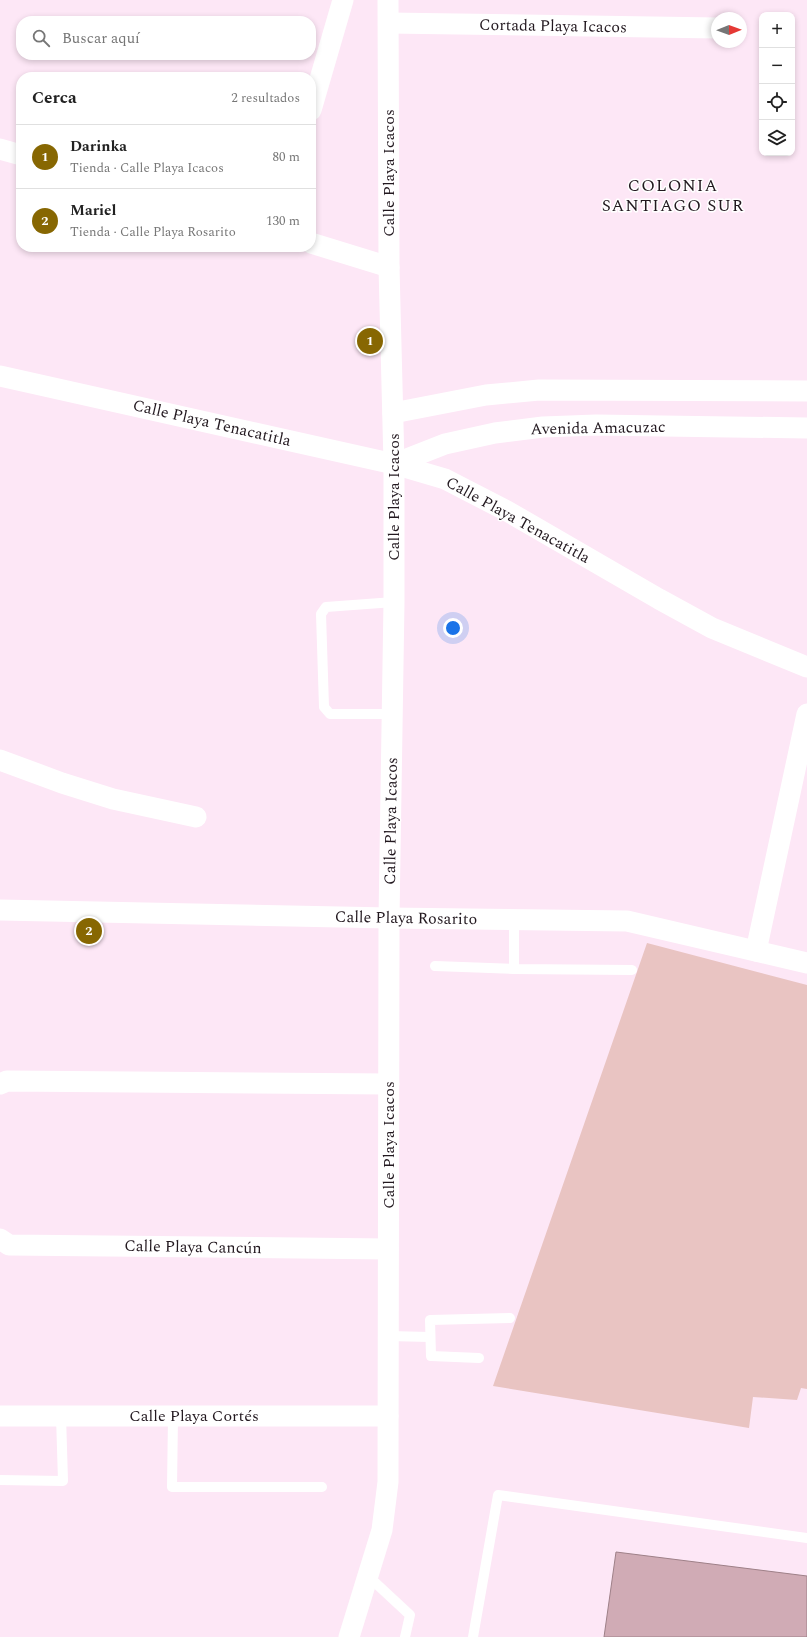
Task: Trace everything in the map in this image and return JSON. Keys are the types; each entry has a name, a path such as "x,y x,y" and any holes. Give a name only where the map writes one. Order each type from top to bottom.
{"street":[{"path":"316,92 342,0"},
{"name":"Calle Playa Icacos","path":"349,1637 383,1523 388,1482 389,918 393,714 394,464 389,267 388,0"},
{"name":"Cortada Playa Icacos","path":"389,23 711,28"},
{"path":"0,149 16,154"},
{"path":"316,245 389,267"},
{"name":"Calle Playa Tenacatitla","path":"0,376 394,464 445,479 507,511 712,628 807,667"},
{"path":"393,413 486,395 539,390 807,391"},
{"name":"Avenida Amacuzac","path":"394,464 445,444 495,432 543,427 596,425 807,428"},
{"path":"756,951 807,714"},
{"path":"0,760 62,783 113,799 196,817"},
{"name":"Calle Playa Rosarito","path":"0,910 627,921 807,963"},
{"path":"0,1084 7,1081 15,1081 389,1084"},
{"name":"Calle Playa Cancún","path":"0,1239 9,1245 388,1249"},
{"name":"Calle Playa Cortés","path":"0,1416 388,1416"}],"lane":[{"path":"393,714 330,714 324,707 321,614 326,607 394,602"},
{"path":"514,919 514,969"},
{"path":"435,966 514,969 632,970"},
{"path":"479,1358 431,1356 430,1320 510,1318"},
{"path":"388,1336 430,1337"},
{"path":"0,1480 63,1481 61,1416"},
{"path":"173,1417 172,1487 322,1487"},
{"path":"473,1637 498,1494 807,1538"},
{"path":"368,1576 410,1615 405,1637"}],"shaded area":[{"path":"647,943 807,985 807,1389 801,1388 797,1400 753,1397 749,1428 493,1386"}],"building":[{"path":"616,1552 807,1576 807,1637 604,1637"}],"place":[{"name":"Darinka","path":"370,341"},
{"name":"Mariel","path":"89,931"}],"district":[{"name":"COLONIA SANTIAGO SUR","path":"673,196"}]}
